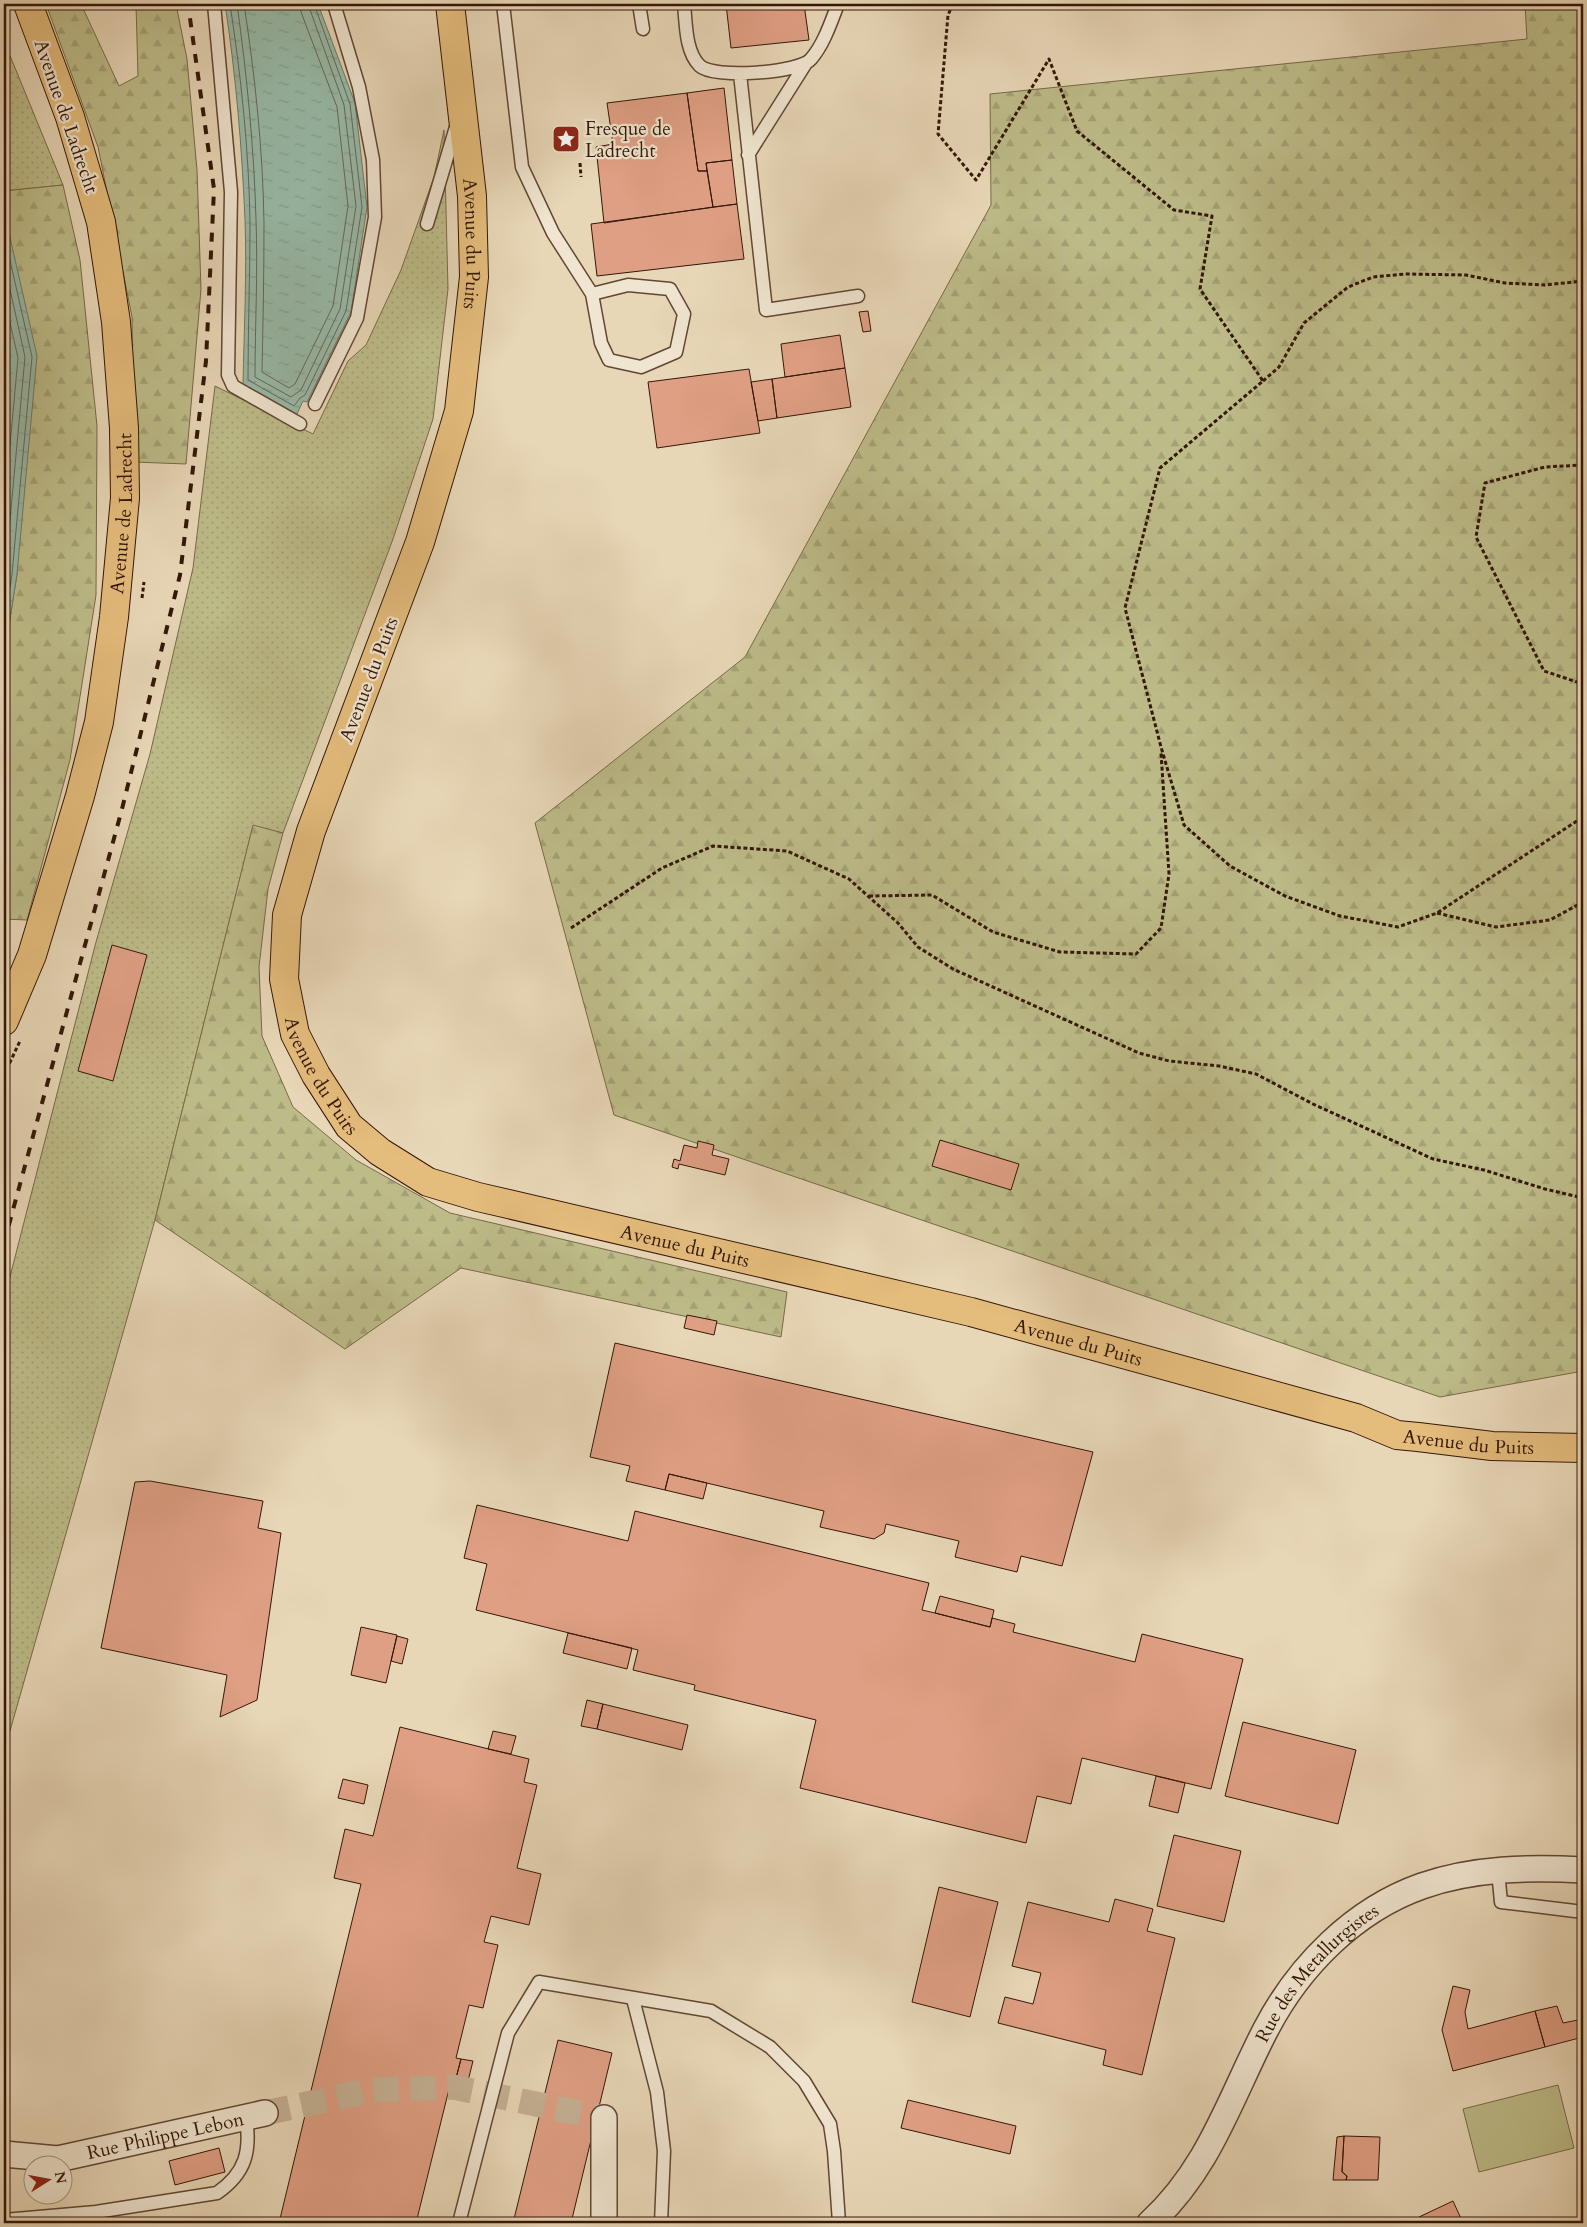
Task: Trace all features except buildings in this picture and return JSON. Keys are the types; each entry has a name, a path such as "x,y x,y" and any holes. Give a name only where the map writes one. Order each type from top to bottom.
{"main road":[{"name":"Avenue de Ladrecht","path":"12,1030 32,955 80,796 99,722 114,617 125,498 124,428 116,322 102,222 70,117 28,4"},
{"name":"Avenue du Puits","path":"450,4 472,196 474,277 459,411 420,542 311,831 286,915 284,979 295,1034 316,1075 349,1126 380,1152 428,1182 478,1197 971,1312 1356,1418 1398,1435 1492,1446 1583,1448"},
{"name":"Avenue du Puits","path":"1356,1418 1490,1431 1583,1432"}],"street":[{"name":"Rue des Metallurgistes","path":"1150,2223 1181,2190 1205,2155 1266,2029 1284,1998 1312,1961 1361,1918 1421,1886 1463,1875 1529,1868 1583,1870"},
{"name":"Rue Philippe Lebon","path":"4,2154 58,2159 256,2115"},
{"path":"604,2118 604,2223"}],"lane":[{"path":"214,4 231,192 228,375 233,386 300,424"},
{"path":"315,404 357,318 375,216 373,160 359,87 334,4"},
{"path":"502,4 522,167 553,233 592,294 601,343 610,360 641,367 676,352 684,314 670,289 628,285 592,294"},
{"path":"639,4 643,29"},
{"path":"684,4 690,49 700,66 718,73 740,74 795,68 806,63 810,60 828,28 838,4"},
{"path":"748,155 779,109 806,63"},
{"path":"740,74 766,310 858,296"},
{"path":"427,224 462,108"},
{"path":"1498,1871 1501,1902 1583,1912"},
{"path":"459,2223 508,2033 539,1982 711,2011 770,2047 804,2081 830,2124 834,2151 839,2223"},
{"path":"633,1999 657,2092 664,2151 661,2223"},
{"path":"4,2220 96,2212 218,2192 229,2184 241,2170 256,2115"}],"path":[{"path":"953,4 948,15 938,134 976,180 1050,59 1077,131 1174,210 1212,216 1200,289 1263,381"},
{"path":"580,163 581,177"},
{"path":"1583,281 1546,285 1505,284 1466,275 1405,274 1373,277 1348,287 1304,323 1279,367 1160,468 1125,608 1161,747 1184,825 1230,866 1285,896 1340,916 1398,927 1437,913 1583,817"},
{"path":"1583,465 1545,467 1485,482 1476,537 1544,670 1583,684"},
{"path":"869,896 932,895 993,932 1060,952 1136,954 1161,928 1168,874 1161,747"},
{"path":"572,928 662,868 713,846 787,851 849,879 898,923 918,947 953,969 1139,1053 1169,1061 1219,1066 1256,1074 1329,1112 1432,1159 1484,1170 1545,1189 1583,1198"},
{"path":"1437,913 1496,927 1550,920 1583,902"},
{"path":"4,1075 12,1030"}],"green space":[{"path":"46,4 81,4 119,86 138,76 136,4 176,4 187,59 197,170 201,289 186,464 134,462 132,317 98,147"},
{"path":"1525,4 1583,4 1583,1371 1440,1397 614,1115 535,823 745,657 991,205 990,94 1527,39"},
{"path":"4,41 63,185 4,191"},
{"path":"444,130 448,289 433,419 393,539 283,833 253,826 155,1220 4,1752 4,1300 96,942 150,754 193,568 215,386 313,434 348,361 366,345 401,270 434,177"},
{"path":"63,185 80,260 97,426 96,595 70,760 27,920 4,919 4,657 17,574 4,290 4,191"},
{"path":"253,825 283,833 268,889 259,967 262,1036 293,1107 356,1160 450,1213 787,1292 781,1337 461,1268 345,1349 155,1220"},
{"path":"1558,2085 1574,2148 1479,2172 1463,2109"}],"water":[{"path":"225,4 318,4 355,103 367,207 351,312 307,402 303,401 297,414 243,384 246,261 244,193 235,85"},
{"path":"4,211 37,356 17,574 4,657"}],"tunnel":[{"path":"265,2113 372,2090 453,2087 604,2118"}],"railway":[{"path":"4,1243 122,809 180,575 206,361 214,189 188,4"}],"place":[{"name":"Fresque de Ladrecht","path":"566,139"}]}
